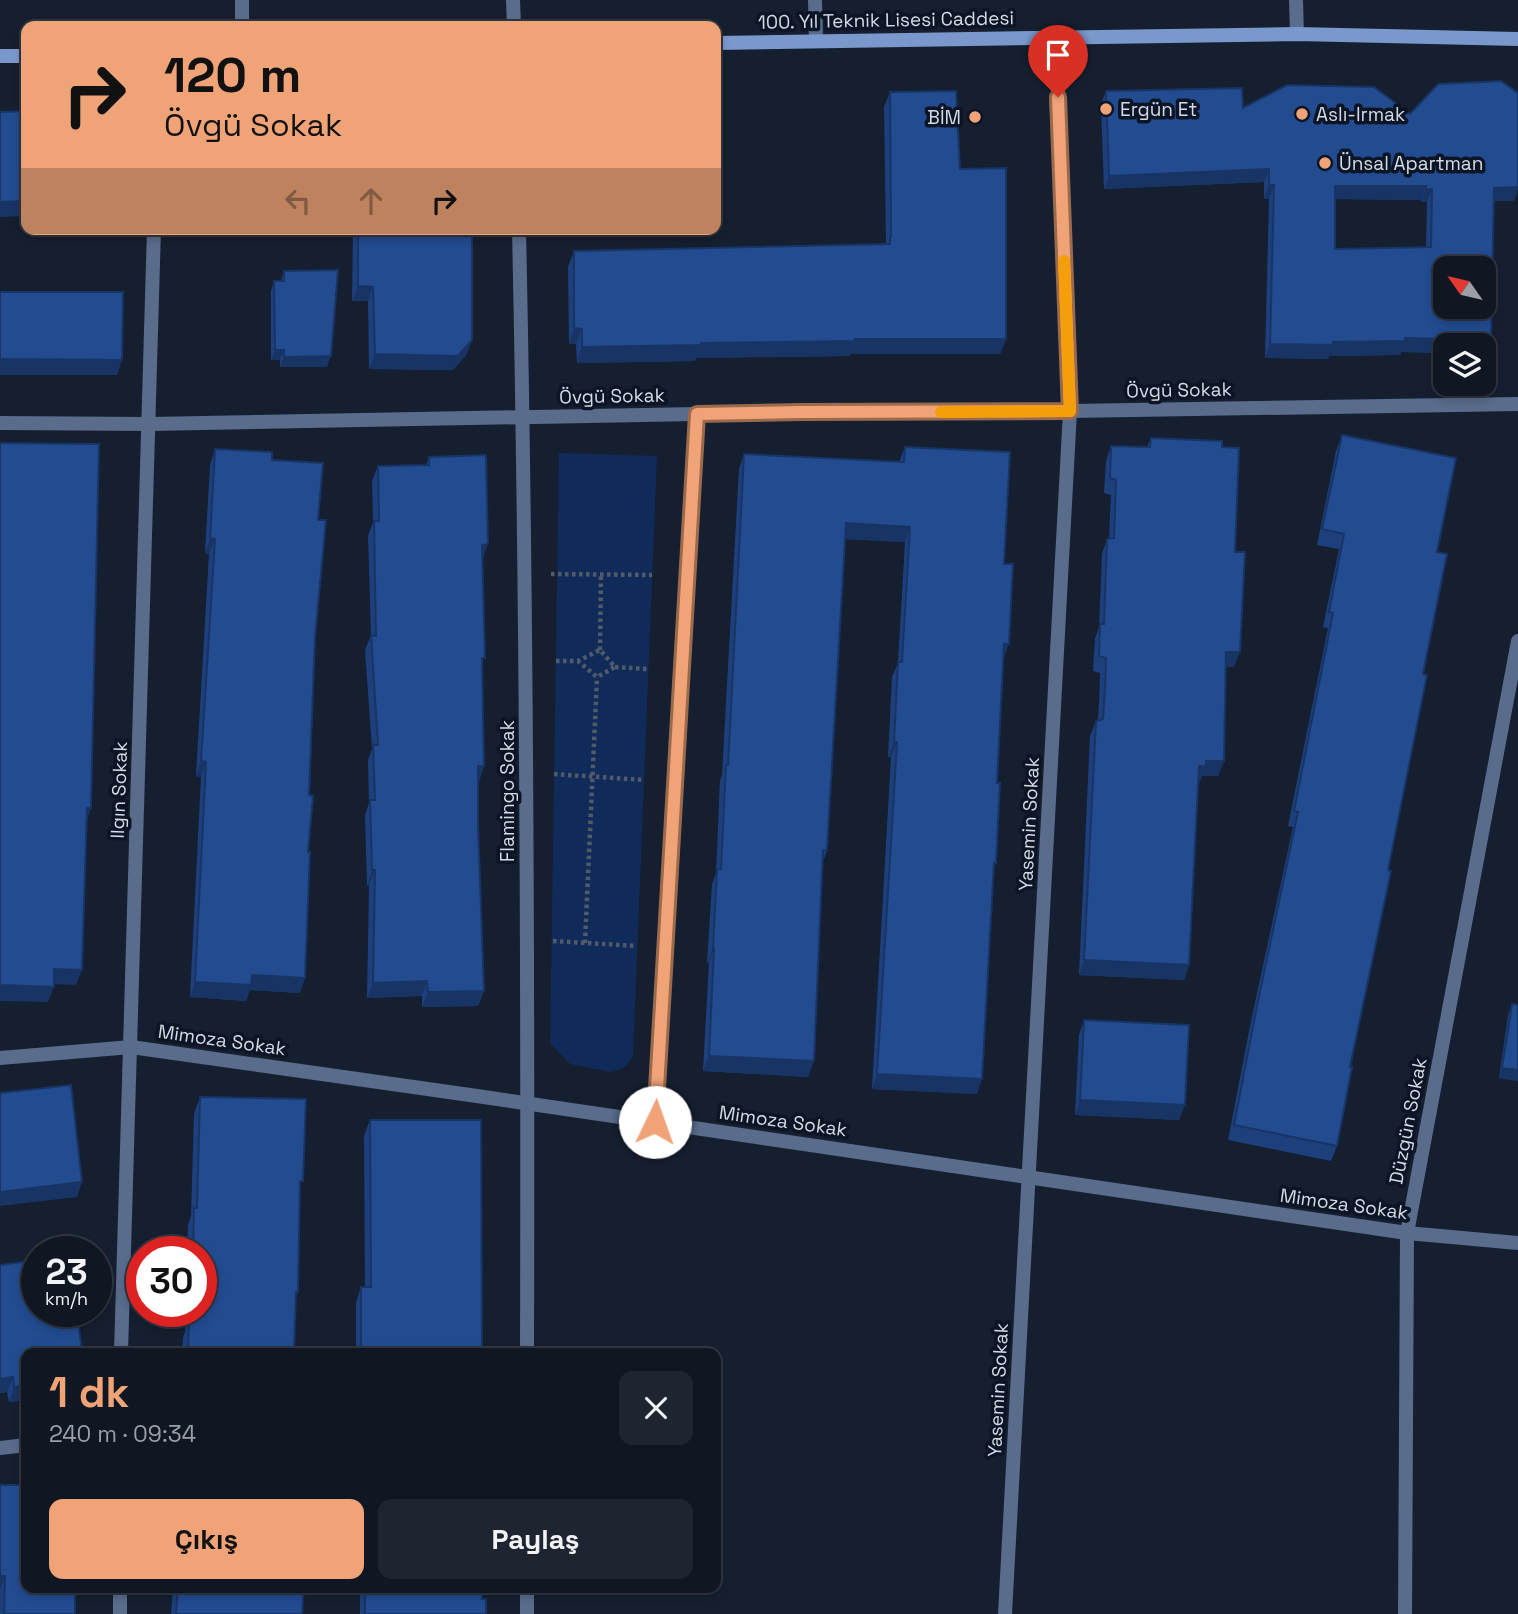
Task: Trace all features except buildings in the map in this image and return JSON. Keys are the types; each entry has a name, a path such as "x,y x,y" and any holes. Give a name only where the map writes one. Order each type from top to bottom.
{"main road":[{"name":"100. Yıl Teknik Lisesi Caddesi","path":"721,43 1297,34 1518,39"},
{"path":"0,56 21,56"}],"street":[{"path":"242,0 242,21"},
{"path":"513,0 514,21"},
{"path":"815,0 816,40"},
{"path":"1296,0 1297,34"},
{"name":"Yasemin Sokak","path":"1005,1614 1070,411 1056,36"},
{"name":"Ilgın Sokak","path":"121,1348 154,235"},
{"name":"Flamingo Sokak","path":"519,235 528,1103 527,1348"},
{"name":"Övgü Sokak","path":"0,423 149,424 801,412 1518,404"},
{"path":"655,1122 697,414"},
{"name":"Düzgün Sokak","path":"1405,1614 1407,1233 1518,641"},
{"name":"Mimoza Sokak","path":"0,1058 131,1047 1407,1233 1518,1243"},
{"path":"0,1448 21,1446"},
{"path":"120,1593 120,1614"},
{"path":"527,1593 527,1614"}],"path":[{"path":"524,574 652,575"},
{"path":"601,575 600,650 615,667"},
{"path":"556,661 578,662 600,650"},
{"path":"578,662 597,677"},
{"path":"597,677 615,667 648,668"},
{"path":"585,943 597,677"},
{"path":"554,774 644,780"},
{"path":"552,941 637,946"}],"shaded area":[{"path":"559,453 657,456 633,1057 624,1068 611,1072 570,1064 550,1043"}],"slow traffic":[{"path":"941,412 1070,411 1064,261"}],"place":[{"name":"Ergün Et","path":"1106,109"},
{"name":"Aslı-Irmak","path":"1302,114"},
{"name":"BİM","path":"975,117"},
{"name":"Ünsal Apartman","path":"1325,163"}],"route":[{"path":"655,1122 697,414 1070,411 1058,97"}]}
